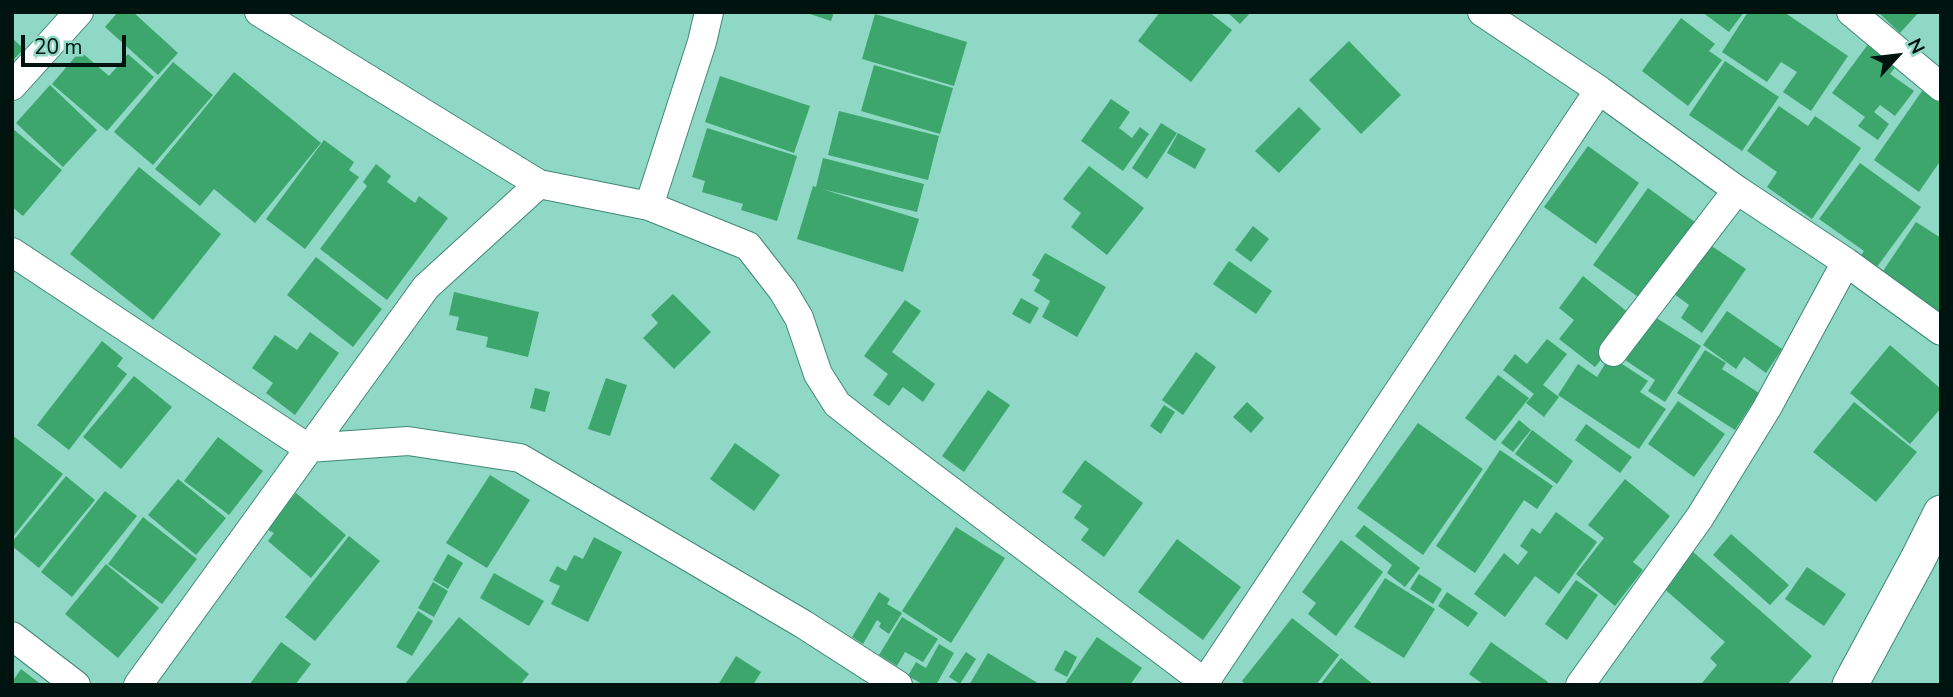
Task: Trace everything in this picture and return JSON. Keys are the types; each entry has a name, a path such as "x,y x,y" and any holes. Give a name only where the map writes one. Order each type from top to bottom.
{"street":[{"path":"12,86 79,12"},
{"path":"259,12 539,184 649,206 748,246 783,291 799,318 818,374 837,404 1206,684 1600,90"},
{"path":"649,206 709,12"},
{"path":"1482,12 1511,20 1600,90 1737,190 1846,262 1941,331"},
{"path":"1851,12 1941,87"},
{"path":"138,685 426,287 539,184"},
{"path":"1613,352 1737,190"},
{"path":"12,252 308,448 408,441 520,458 803,624 898,685"},
{"path":"1580,685 1700,516 1767,408 1846,262"},
{"path":"1850,685 1941,513"},
{"path":"12,636 76,685"}],"building":[{"path":"118,12 133,12 178,53 158,75 105,27"},
{"path":"804,12 834,12 831,21"},
{"path":"1160,12 1209,12 1232,30 1191,82 1138,41"},
{"path":"1227,12 1251,12 1240,24"},
{"path":"1702,12 1744,12 1729,32"},
{"path":"1748,12 1784,12 1848,56 1811,111 1783,92 1797,72 1781,62 1767,82 1722,52"},
{"path":"1878,12 1919,12 1900,33"},
{"path":"875,14 967,42 954,86 862,59"},
{"path":"1681,18 1715,44 1709,51 1722,60 1688,106 1642,71"},
{"path":"12,38 24,49 12,61"},
{"path":"1349,41 1401,95 1361,134 1309,80"},
{"path":"1869,43 1897,65 1890,74 1914,91 1895,116 1880,105 1874,112 1889,124 1878,140 1858,126 1865,117 1832,93"},
{"path":"80,51 109,76 128,54 154,77 107,131 52,84"},
{"path":"1725,61 1779,97 1742,151 1689,115"},
{"path":"173,62 213,95 153,165 114,132"},
{"path":"874,65 953,88 940,134 861,111"},
{"path":"234,72 321,143 255,223 214,189 200,206 155,169"},
{"path":"720,76 810,106 794,153 705,122"},
{"path":"50,85 97,130 63,167 16,123"},
{"path":"1922,91 1941,104 1941,160 1919,192 1874,160"},
{"path":"1111,99 1130,112 1119,128 1132,138 1140,127 1149,134 1123,171 1081,141"},
{"path":"1779,106 1808,126 1815,116 1861,148 1812,219 1767,187 1777,172 1747,151"},
{"path":"1299,107 1321,129 1279,173 1255,151"},
{"path":"839,111 939,136 928,180 828,155"},
{"path":"1161,123 1177,133 1147,179 1132,168"},
{"path":"12,128 62,170 23,216 12,207"},
{"path":"707,128 797,156 777,221 741,210 743,204 702,192 705,181 692,177"},
{"path":"1178,133 1206,149 1195,169 1167,153"},
{"path":"324,140 354,162 349,170 359,177 305,249 266,219"},
{"path":"1588,146 1639,183 1596,244 1544,207"},
{"path":"823,158 924,184 917,212 822,189 919,219 903,272 797,239 813,186 816,187"},
{"path":"1860,163 1921,207 1874,271 1858,260 1864,251 1819,219"},
{"path":"376,164 391,176 387,182 415,203 419,196 448,218 387,300 320,249 367,186 363,182"},
{"path":"1089,166 1144,208 1107,255 1071,227 1081,213 1063,199"},
{"path":"139,167 221,234 153,320 70,254"},
{"path":"1648,188 1699,225 1644,301 1593,265"},
{"path":"1916,222 1941,238 1941,314 1881,274"},
{"path":"1253,226 1269,239 1251,262 1235,250"},
{"path":"1704,241 1746,269 1702,333 1681,318 1689,305 1670,291"},
{"path":"1045,253 1106,287 1077,337 1042,317 1050,301 1034,291 1040,280 1032,275"},
{"path":"316,257 382,309 353,347 287,295"},
{"path":"1229,261 1272,291 1256,314 1213,284"},
{"path":"1583,276 1635,318 1595,367 1559,339 1574,320 1559,308"},
{"path":"454,292 539,312 528,357 486,347 488,337 456,330 459,317 449,315"},
{"path":"673,294 711,332 674,369 643,338 658,323 651,315"},
{"path":"1021,298 1039,308 1030,324 1012,314"},
{"path":"905,300 921,311 892,352 935,384 923,402 903,387 889,406 873,395 888,374 864,356"},
{"path":"1727,311 1782,349 1766,373 1744,357 1736,369 1703,345"},
{"path":"1647,312 1701,346 1665,402 1648,391 1655,380 1619,356"},
{"path":"310,332 339,353 295,415 266,393 273,383 252,368 275,335 297,350"},
{"path":"1547,339 1567,354 1543,385 1559,397 1544,417 1526,403 1534,394 1503,370 1515,354 1527,364"},
{"path":"102,341 123,358 117,366 127,374 69,450 37,425"},
{"path":"1890,345 1941,389 1941,408 1910,444 1850,393"},
{"path":"1705,350 1726,363 1722,369 1759,393 1735,430 1677,393"},
{"path":"1196,352 1216,367 1183,415 1162,400"},
{"path":"1610,356 1648,381 1640,392 1666,409 1639,449 1558,395 1578,364 1597,377"},
{"path":"1498,375 1529,398 1495,441 1465,418"},
{"path":"134,376 172,407 121,469 83,437"},
{"path":"606,378 627,385 610,436 588,429"},
{"path":"535,388 550,392 545,412 530,408"},
{"path":"988,390 1010,405 964,472 942,456"},
{"path":"1678,401 1725,434 1694,477 1648,444"},
{"path":"1247,402 1264,418 1251,433 1233,417"},
{"path":"1854,402 1917,452 1876,502 1813,452"},
{"path":"1164,405 1175,412 1161,434 1150,426"},
{"path":"1519,420 1531,430 1513,452 1501,443"},
{"path":"1418,423 1483,469 1423,555 1357,508"},
{"path":"1586,424 1632,457 1620,473 1575,440"},
{"path":"1532,430 1573,461 1557,484 1515,454"},
{"path":"12,435 63,474 12,538"},
{"path":"218,437 263,471 229,515 184,481"},
{"path":"735,443 780,475 754,511 710,479"},
{"path":"1500,450 1553,486 1537,509 1524,500 1475,573 1436,546"},
{"path":"1085,460 1143,503 1104,557 1081,540 1089,529 1074,518 1082,506 1062,492"},
{"path":"490,475 530,500 487,568 446,543"},
{"path":"66,476 95,500 39,568 12,546 12,542"},
{"path":"178,479 226,518 196,555 148,515"},
{"path":"1625,479 1670,516 1633,562 1643,570 1615,606 1576,574 1604,538 1588,525"},
{"path":"105,491 137,516 72,597 41,572"},
{"path":"296,493 346,535 311,578 268,541 274,533 266,529"},
{"path":"1556,512 1597,542 1559,594 1535,576 1505,617 1474,594 1504,553 1518,565 1528,552 1520,546 1532,528 1540,534"},
{"path":"143,517 197,559 162,604 108,564"},
{"path":"1364,525 1420,568 1405,587 1387,573 1392,565 1355,536"},
{"path":"956,527 1005,558 951,643 902,611"},
{"path":"1731,534 1789,585 1770,605 1713,555"},
{"path":"349,536 380,561 315,641 285,617"},
{"path":"594,537 622,552 588,622 551,604 560,586 549,581 557,566 566,571 574,555 583,559"},
{"path":"1177,539 1241,587 1203,640 1138,592"},
{"path":"1341,540 1383,572 1336,636 1308,614 1316,603 1302,592"},
{"path":"1692,551 1812,656 1787,685 1702,683 1717,665 1710,658 1725,642 1661,586"},
{"path":"448,554 463,563 448,589 433,580"},
{"path":"106,564 159,608 118,658 65,614"},
{"path":"1807,567 1846,594 1824,626 1785,599"},
{"path":"494,573 544,601 529,626 480,598"},
{"path":"1419,574 1442,589 1433,604 1410,589"},
{"path":"1385,578 1435,609 1404,658 1354,627"},
{"path":"1576,580 1598,595 1567,640 1545,624"},
{"path":"433,582 448,591 434,617 418,608"},
{"path":"879,592 890,599 887,604 902,613 889,634 879,627 881,623 877,620 863,644 852,637"},
{"path":"1447,592 1478,613 1468,627 1438,606"},
{"path":"418,611 433,621 412,656 396,647"},
{"path":"459,617 529,674 520,685 404,685"},
{"path":"902,617 938,639 923,662 905,652 897,666 879,655"},
{"path":"1292,618 1339,655 1316,685 1246,685 1242,681"},
{"path":"1097,637 1142,668 1130,685 1064,685"},
{"path":"281,642 311,664 295,685 249,685"},
{"path":"1491,642 1548,682 1546,685 1484,685 1469,674"},
{"path":"939,644 954,653 936,685 924,685 908,676 916,662 926,668"},
{"path":"1065,650 1077,657 1067,677 1054,670"},
{"path":"966,652 976,659 960,684 949,677"},
{"path":"988,653 1041,685 969,685"},
{"path":"736,656 761,672 753,685 718,685"},
{"path":"1341,658 1374,685 1320,685"},
{"path":"21,669 42,685 12,685"}]}
